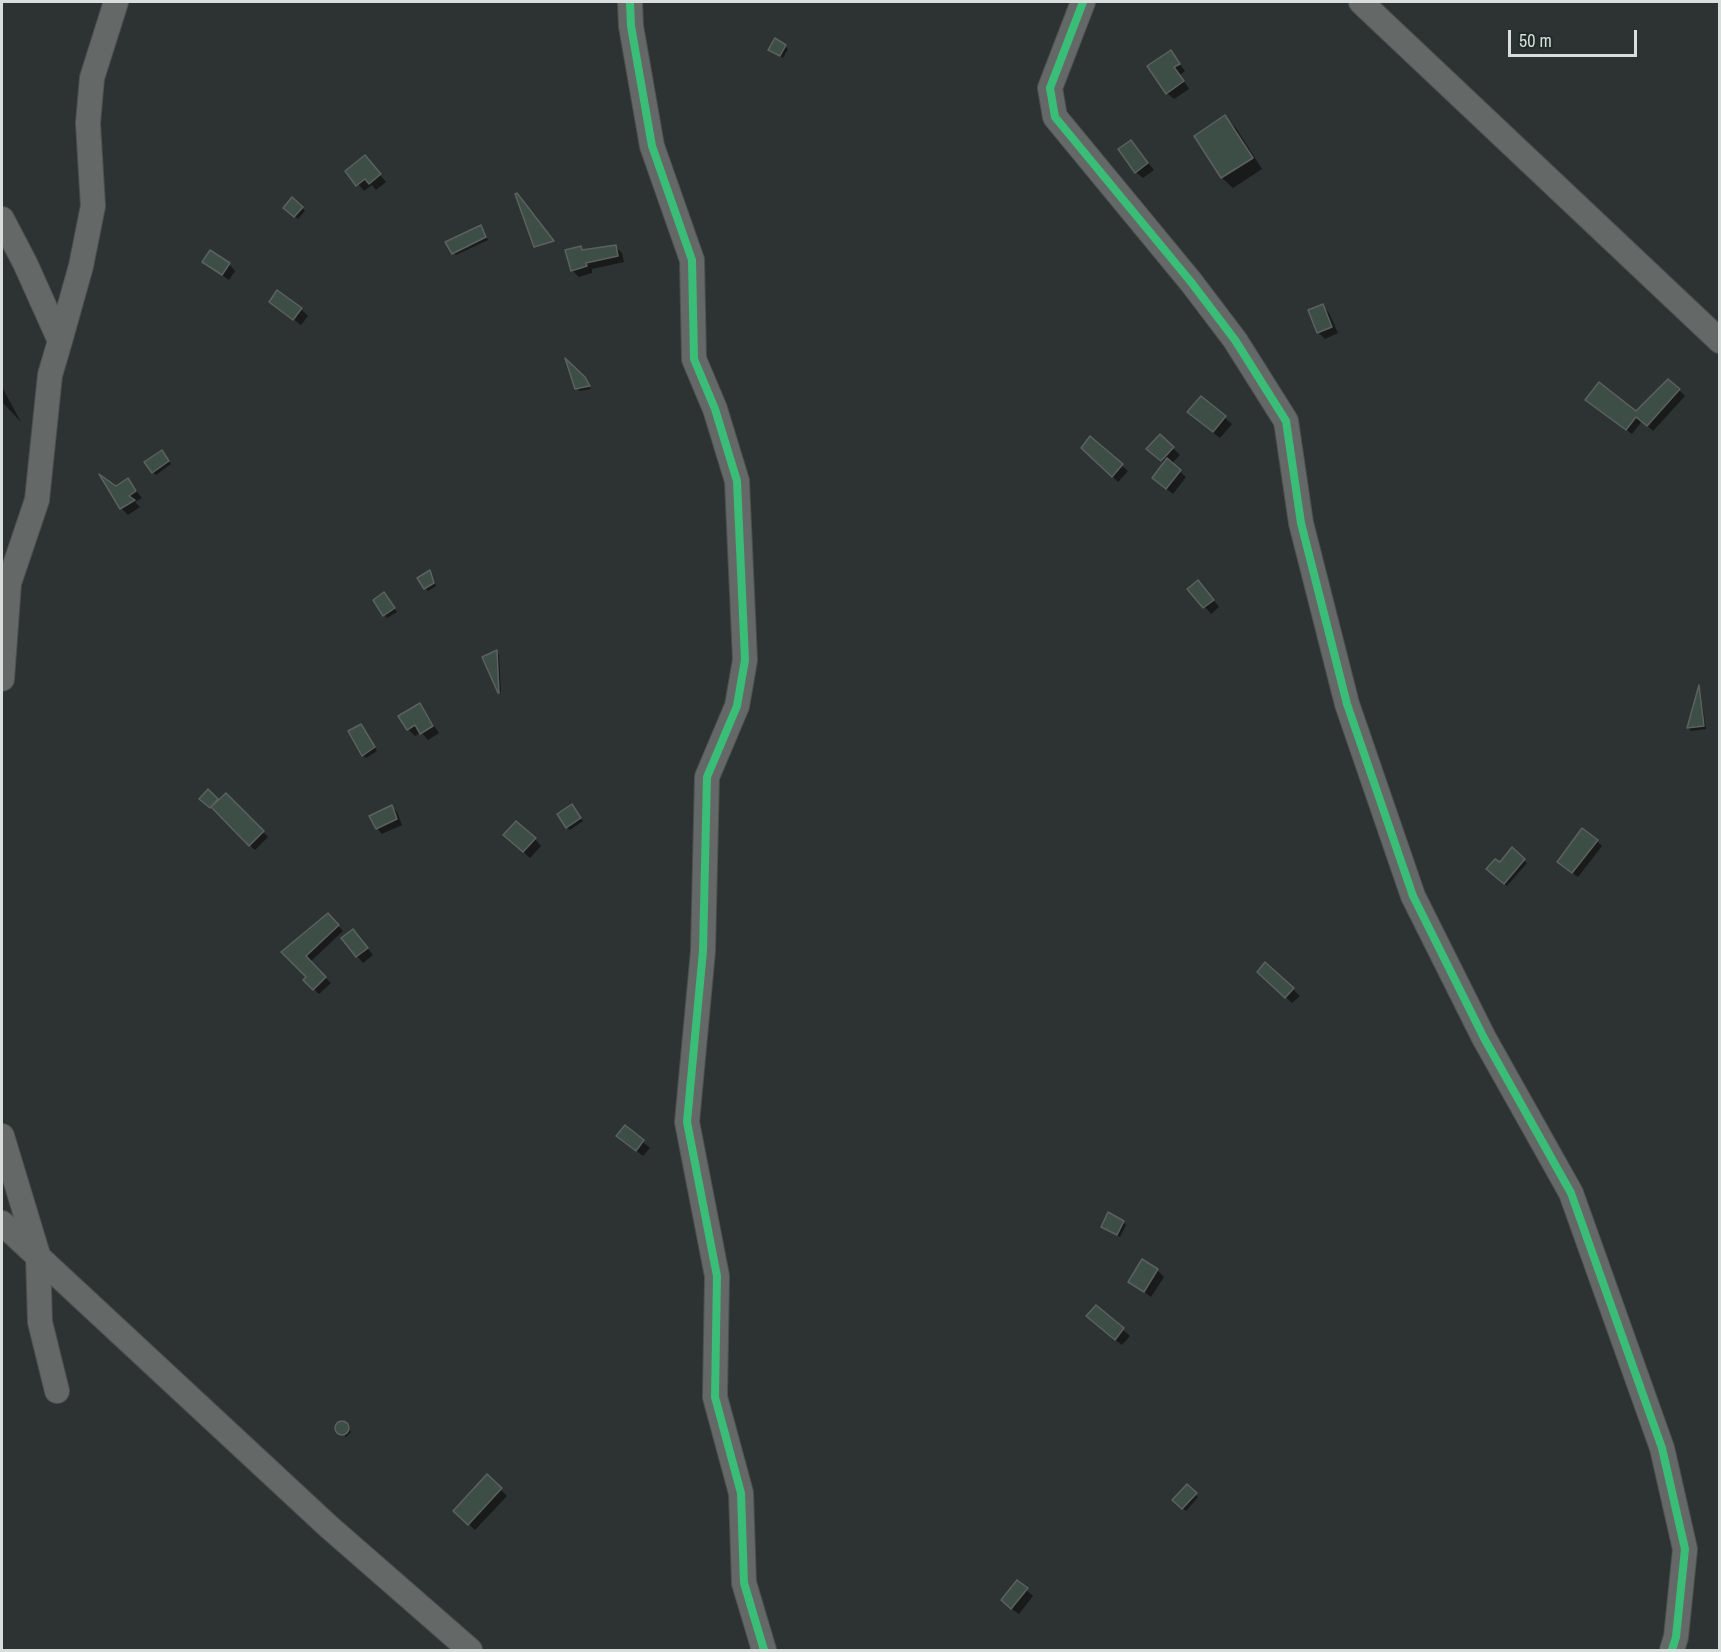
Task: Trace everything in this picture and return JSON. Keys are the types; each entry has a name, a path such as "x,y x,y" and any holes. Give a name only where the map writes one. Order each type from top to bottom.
{"street":[{"path":"2,679 9,583 37,500 50,375 81,266 93,206 88,123 92,78 116,2"},
{"path":"630,2 630,27 652,146 692,260 694,359 715,410 737,481 746,660 738,706 707,777 703,951 687,1122 717,1276 715,1397 741,1492 744,1583 764,1650"},
{"path":"1083,2 1050,88 1055,117 1191,282 1235,340 1286,421 1301,524 1347,704 1413,896 1484,1038 1571,1193 1662,1448 1684,1549 1676,1636 1672,1650"},
{"path":"1361,2 1719,341"},
{"path":"2,219 60,340"},
{"path":"2,1136 38,1255 40,1322 57,1391"},
{"path":"2,1223 328,1526 470,1650"}],"building":[{"path":"775,38 786,45 780,56 768,50"},
{"path":"1171,50 1180,64 1174,67 1184,81 1166,94 1147,66"},
{"path":"1225,115 1253,158 1221,178 1194,136"},
{"path":"1131,140 1148,163 1135,173 1118,149"},
{"path":"365,155 381,174 369,184 365,179 356,186 345,171"},
{"path":"517,193 554,241 534,247 515,194"},
{"path":"292,197 303,207 294,217 283,208"},
{"path":"481,225 486,237 452,254 445,242"},
{"path":"616,245 618,256 586,263 587,266 571,271 565,250 581,246 582,250"},
{"path":"210,250 230,263 222,275 202,262"},
{"path":"277,290 302,308 293,320 269,302"},
{"path":"1323,304 1332,327 1317,333 1308,310"},
{"path":"565,358 585,377 590,386 575,389"},
{"path":"1668,379 1680,389 1647,426 1636,417 1626,430 1585,400 1599,382 1636,411"},
{"path":"1201,396 1226,416 1213,432 1187,412"},
{"path":"1160,434 1174,447 1161,461 1146,449"},
{"path":"1090,436 1123,464 1112,477 1081,448"},
{"path":"162,450 169,461 152,473 144,462"},
{"path":"1167,458 1181,470 1166,489 1152,478"},
{"path":"99,474 116,486 128,478 136,491 129,496 135,500 120,509"},
{"path":"430,570 434,583 424,589 417,578"},
{"path":"1198,580 1214,600 1203,608 1187,589"},
{"path":"384,592 395,608 383,616 373,600"},
{"path":"497,650 499,693 482,657"},
{"path":"1699,685 1704,726 1687,728"},
{"path":"420,703 433,726 420,734 415,725 407,730 398,716"},
{"path":"361,724 375,747 362,756 348,731"},
{"path":"208,789 218,799 210,808 199,799"},
{"path":"226,793 264,831 249,846 211,807"},
{"path":"572,804 581,818 566,828 557,814"},
{"path":"392,805 397,819 376,829 369,816"},
{"path":"516,821 536,838 523,852 503,835"},
{"path":"1582,828 1598,840 1572,873 1557,862"},
{"path":"1512,847 1525,859 1504,884 1486,869 1495,859 1500,862"},
{"path":"328,913 339,925 306,956 326,977 313,990 303,980 306,977 281,952"},
{"path":"353,929 368,948 356,957 341,938"},
{"path":"1265,962 1294,988 1285,998 1257,972"},
{"path":"625,1125 644,1140 636,1151 616,1136"},
{"path":"1108,1212 1124,1221 1117,1235 1101,1227"},
{"path":"1142,1259 1158,1269 1144,1292 1128,1282"},
{"path":"1096,1305 1124,1328 1115,1340 1086,1316"},
{"path":"339,1421 345,1421 349,1428 345,1435 339,1435 335,1431 335,1425"},
{"path":"487,1474 502,1488 468,1525 453,1511"},
{"path":"1187,1484 1197,1493 1182,1509 1172,1500"},
{"path":"1017,1580 1028,1588 1011,1609 1001,1600"}],"cycle path":[{"path":"630,2 631,26 652,146 692,260 694,359 715,409 737,481 745,660 737,706 707,777 703,951 687,1122 717,1276 715,1397 741,1493 744,1583 764,1650"},
{"path":"1083,2 1050,88 1055,117 1191,282 1235,340 1286,421 1301,523 1347,704 1413,896 1484,1038 1571,1193 1662,1448 1685,1549 1676,1637 1672,1650"}]}
